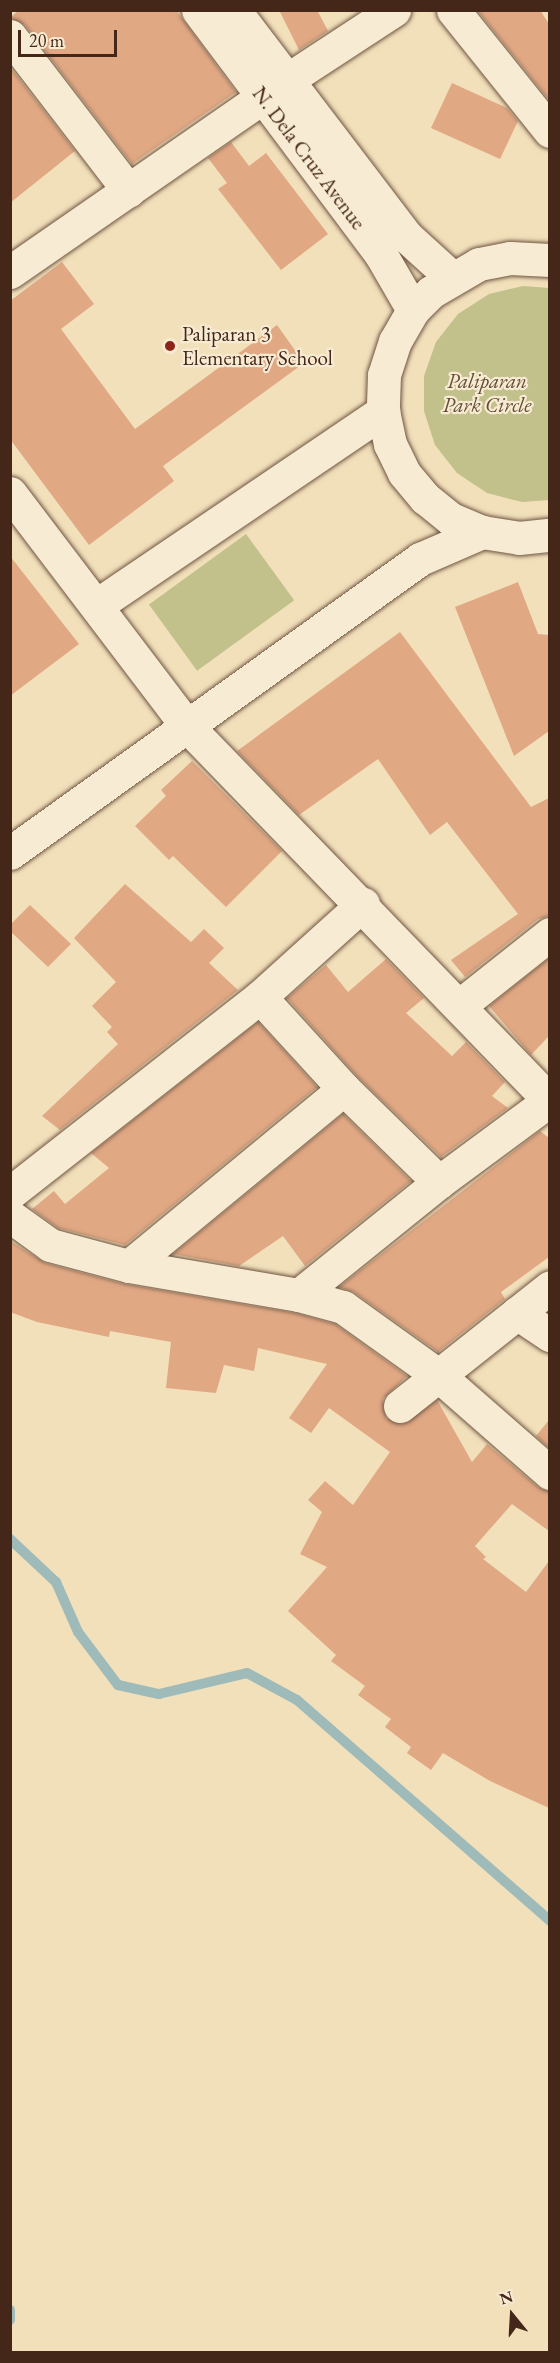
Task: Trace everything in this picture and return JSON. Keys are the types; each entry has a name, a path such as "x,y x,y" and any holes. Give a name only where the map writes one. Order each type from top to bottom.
{"street":[{"name":"N. Dela Cruz Avenue","path":"198,10 275,88 406,236 452,277"},
{"name":"N. Dela Cruz Avenue","path":"234,10 275,88 380,253 413,310"},
{"path":"14,263 129,191 275,88 394,10"},
{"path":"453,10 549,130"},
{"path":"10,36 129,191"},
{"path":"549,260 510,258 479,264 452,277 413,310 395,341 384,375 383,411 395,453 404,473 425,498 451,519 482,532 519,538 549,535"},
{"path":"97,605 383,411"},
{"path":"10,493 186,725 363,904 549,1101 439,1182 299,1295"},
{"path":"10,853 420,559 482,532"},
{"path":"10,1193 260,997 363,904"},
{"path":"459,1006 549,934"},
{"path":"260,997 344,1089 439,1182"},
{"path":"129,1266 344,1089"},
{"path":"10,1216 50,1245 129,1266 299,1295 343,1307 438,1375 549,1473"},
{"path":"400,1406 549,1287"},
{"path":"517,1313 549,1335"}],"green space":[{"name":"Paliparan Park Circle","path":"523,286 549,288 550,500 522,502 487,493 457,473 435,445 424,411 424,376 436,342 458,314 489,294"},
{"path":"246,534 294,600 197,671 149,605"}],"building":[{"path":"19,10 176,10 236,92 132,164 25,25 10,18"},
{"path":"279,10 317,10 328,31 299,50"},
{"path":"477,10 540,10 549,24 549,100"},
{"path":"10,67 75,151 10,203"},
{"path":"452,83 507,108 518,121 500,159 431,128"},
{"path":"231,142 249,166 266,153 328,234 281,270 218,189 227,183 208,158"},
{"path":"62,262 94,304 61,329 135,429 277,325 304,363 163,466 174,481 89,545 10,439 10,301"},
{"path":"10,556 79,644 10,696"},
{"path":"518,582 538,634 549,635 549,731 514,756 455,607"},
{"path":"400,632 531,807 549,798 549,916 538,919 465,977 451,960 518,914 447,822 430,835 378,759 299,815 237,751"},
{"path":"192,761 282,851 226,907 173,856 169,860 135,826 166,796 161,790"},
{"path":"125,884 191,942 204,929 224,948 209,963 238,990 60,1130 42,1116 118,1044 107,1032 112,1027 92,1006 116,982 74,938"},
{"path":"30,905 71,944 48,967 10,931 10,925"},
{"path":"549,958 549,1036 531,1055 489,1006"},
{"path":"386,959 424,998 406,1013 452,1056 466,1042 505,1082 492,1096 508,1108 441,1157 357,1076 287,998 326,965 348,992"},
{"path":"258,1022 317,1087 125,1245 58,1228 32,1209 54,1191 65,1204 109,1168 91,1153"},
{"path":"343,1114 411,1181 305,1266 283,1236 239,1266 173,1254"},
{"path":"540,1131 549,1138 549,1257 501,1292 505,1299 438,1352 354,1292 339,1287"},
{"path":"10,1241 45,1263 124,1284 295,1313 335,1324 407,1376 383,1399 386,1418 403,1424 437,1400 472,1462 487,1444 538,1487 549,1491 549,1531 512,1504 475,1546 486,1557 483,1559 526,1592 549,1561 549,1808 490,1781 443,1753 431,1770 407,1753 411,1747 385,1727 391,1719 358,1695 365,1686 331,1661 336,1655 288,1611 327,1567 300,1554 322,1512 308,1500 325,1481 353,1505 390,1452 329,1408 311,1433 289,1418 327,1364 258,1348 254,1371 224,1365 216,1393 166,1388 171,1342 110,1331 109,1337 37,1322 10,1312"},
{"path":"549,1420 549,1448 536,1436"}],"waterway":[{"path":"10,1539 56,1582 78,1632 118,1685 159,1694 247,1673 297,1700 550,1921"},
{"path":"10,2310 10,2320"}],"place":[{"name":"Paliparan 3 Elementary School","path":"170,346"}]}
